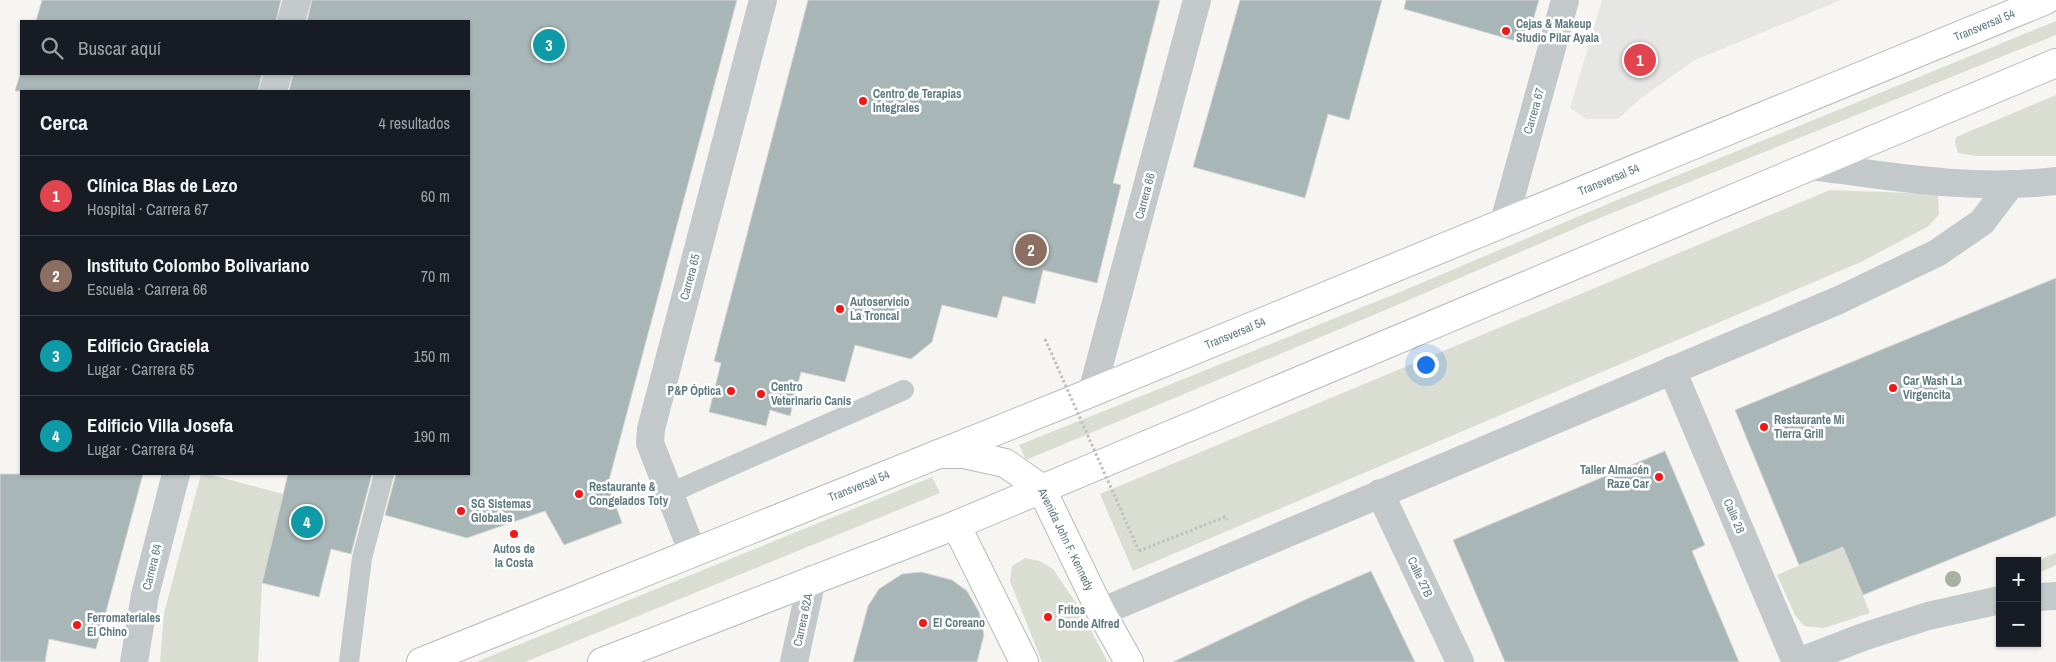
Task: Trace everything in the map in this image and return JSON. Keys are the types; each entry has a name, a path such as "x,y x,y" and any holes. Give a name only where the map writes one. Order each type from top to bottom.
{"main road":[{"name":"Transversal 54","path":"421,662 692,551 1092,392 2046,0"},
{"path":"602,662 812,579 956,525 2056,63"},
{"name":"Avenida John F. Kennedy","path":"938,454 964,454 1005,463 1041,488 1101,612 1129,662"},
{"path":"956,525 1023,661"}],"street":[{"path":"291,20 297,0"},
{"name":"Carrera 65","path":"692,551 668,494 650,442 651,428 762,0"},
{"name":"Carrera 66","path":"1092,392 1197,0"},
{"name":"Carrera 67","path":"1504,222 1565,0"},
{"path":"273,90 278,75"},
{"path":"1812,166 1946,184 2011,184 2056,181"},
{"path":"1101,612 1839,300 1937,253 1982,222 2011,184"},
{"name":"Calle 28","path":"1672,370 1797,662"},
{"name":"Carrera 64","path":"134,662 145,595 176,475"},
{"name":"Calle 27B","path":"1380,493 1460,662"},
{"name":"Carrera 62A","path":"794,662 812,579"},
{"path":"2041,597 2056,596"},
{"path":"1797,662 1863,637 1928,616 1996,601"}],"lane":[{"path":"668,494 904,390"},
{"path":"349,662 362,558 384,475"}],"path":[{"path":"1046,339 1139,551 1225,517"}],"shaded area":[{"path":"1602,0 1841,0 1693,61 1640,99 1618,119 1587,119 1570,108"},
{"path":"2056,21 2056,35 1590,222 1383,311 1026,460 1019,445 1400,292 1622,198"},
{"path":"2056,95 2056,156 1976,156 1958,153 1955,143 1956,137"},
{"path":"1830,190 1938,194 1939,214 1929,226 1861,262 1133,571 1100,494"},
{"path":"201,475 212,475 283,494 262,583 258,662 160,662 164,613"},
{"path":"932,477 940,493 562,647 525,662 476,662"},
{"path":"1843,547 1870,613 1824,628 1804,626 1795,615 1777,575"},
{"path":"2056,553 2056,565 2041,572 2041,559"},
{"path":"1025,558 1040,561 1053,569 1076,603 1108,662 1042,662 1010,581 1012,566"}],"building":[{"path":"42,0 281,0 276,20 36,20"},
{"path":"312,0 737,0 608,484 622,523 564,545 545,511 467,538 385,515 396,475 470,475 470,90 289,90 293,75 470,75 470,20 307,20"},
{"path":"808,0 1160,0 1113,183 1121,185 1097,283 1043,270 1035,304 1003,296 997,318 942,305 932,342 911,359 855,345 845,382 801,372 790,416 770,410 766,426 709,412 721,363 714,361"},
{"path":"1240,0 1382,0 1349,120 1328,114 1305,198 1193,167"},
{"name":"Cejas & Makeup Studio Pilar Ayala","path":"1406,0 1539,0 1526,44 1404,9"},
{"path":"20,74 262,75 258,90 15,91"},
{"path":"2056,278 2056,516 1863,595 1843,547 1799,565 1735,410"},
{"path":"1665,451 1705,545 1692,551 1739,662 1505,662 1453,540"},
{"path":"0,474 143,475 96,649 49,639 45,662 0,662"},
{"path":"288,475 372,475 351,554 331,549 319,597 262,583"},
{"path":"1371,571 1415,662 1173,662 1311,597"},
{"name":"El Coreano","path":"921,572 952,580 967,591 979,612 984,635 977,662 853,662 868,606 879,589 902,574"}],"place":[{"name":"Cejas & Makeup Studio Pilar Ayala","path":"1506,31"},
{"name":"Edificio Graciela","path":"549,45"},
{"name":"Clínica Blas de Lezo","path":"1640,60"},
{"name":"Centro de Terapias Integrales","path":"863,101"},
{"name":"Instituto Colombo Bolivariano","path":"1031,250"},
{"name":"Autoservicio La Troncal","path":"840,309"},
{"name":"Car Wash La Virgencita","path":"1893,388"},
{"name":"P&P Óptica","path":"731,391"},
{"name":"Centro Veterinario Canis","path":"761,394"},
{"name":"Restaurante Mi Tierra Grill","path":"1764,427"},
{"name":"Taller Almacén Raze Car","path":"1659,477"},
{"name":"Restaurante & Congelados Toty","path":"579,494"},
{"name":"SG Sistemas Globales","path":"461,511"},
{"name":"Edificio Villa Josefa","path":"307,522"},
{"name":"Autos de la Costa","path":"514,534"},
{"name":"Fritos Donde Alfred","path":"1048,617"},
{"name":"El Coreano","path":"923,623"},
{"name":"Ferromateriales El Chino","path":"77,625"}]}
